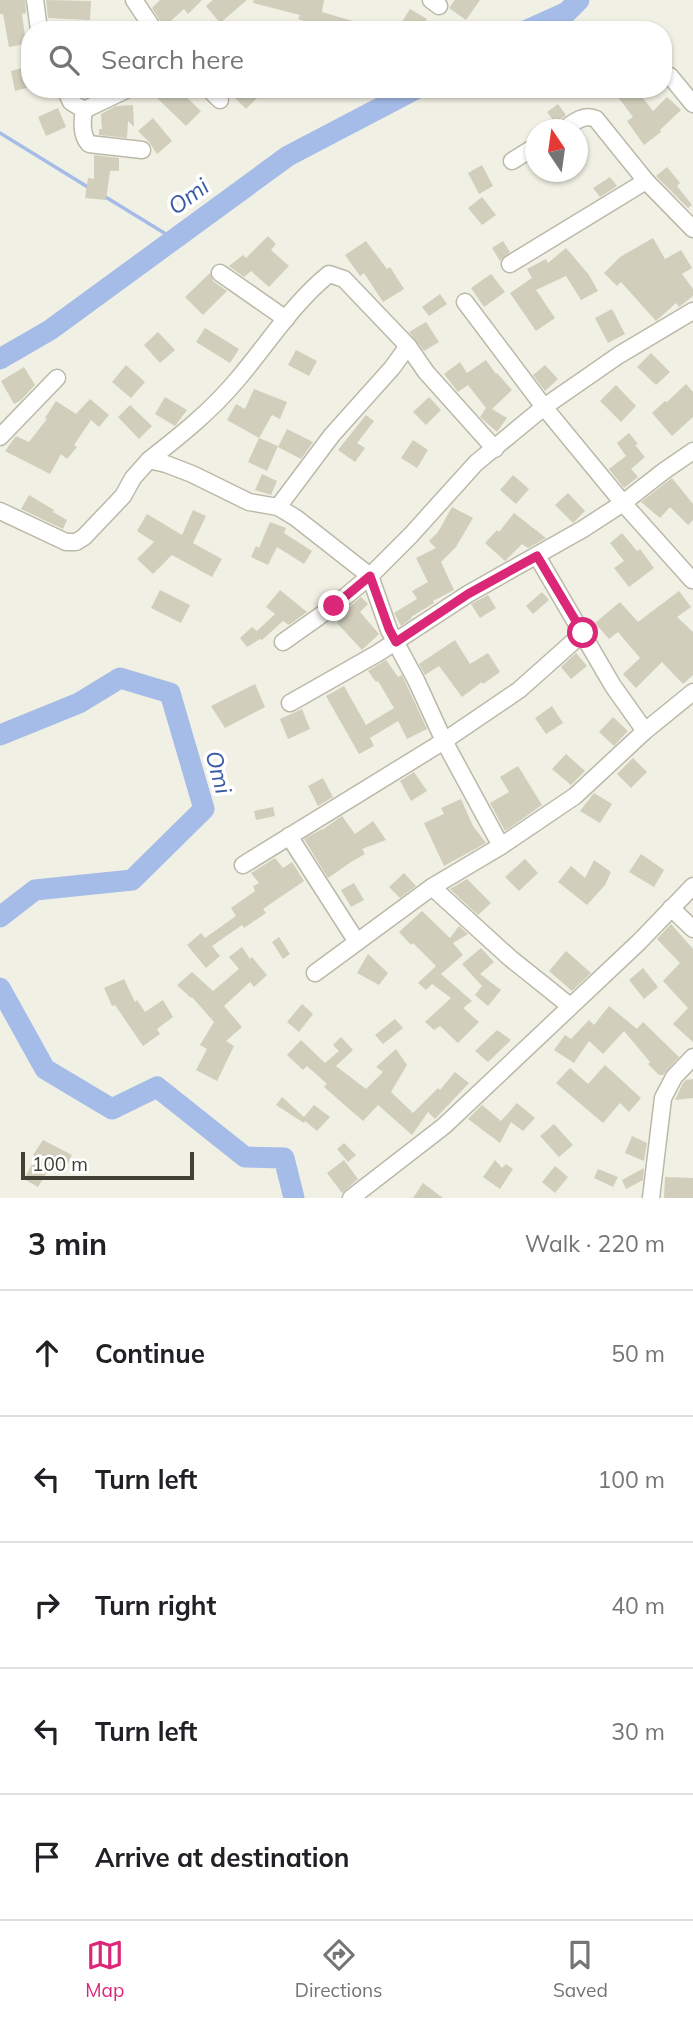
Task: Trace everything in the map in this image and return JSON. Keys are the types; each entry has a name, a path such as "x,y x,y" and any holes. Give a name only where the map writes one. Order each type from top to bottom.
{"street":[{"path":"35,0 38,21"},
{"path":"134,0 148,21"},
{"path":"672,78 693,104"},
{"path":"69,98 84,110"},
{"path":"84,110 109,98"},
{"path":"84,110 82,122 85,139 89,144 142,150"},
{"path":"580,119 588,116 596,119 646,181 693,229"},
{"path":"512,161 525,153"},
{"path":"510,264 646,181"},
{"path":"220,273 286,319"},
{"path":"0,511 66,542 76,542 84,537 122,496 149,460 195,424 236,382 286,319 329,274 344,279 408,346 426,372 495,449"},
{"path":"465,302 544,407 623,503 692,580"},
{"path":"284,642 370,576 476,463 544,407 619,355 693,311"},
{"path":"278,508 332,435 392,368 408,346"},
{"path":"0,437 57,378"},
{"path":"290,703 396,642 468,594 537,556 623,503 693,451"},
{"path":"149,460 192,474 249,502 278,508 296,518 370,576 389,629 444,741 501,846"},
{"path":"537,556 613,686 645,731"},
{"path":"243,865 444,741 519,690 583,633"},
{"path":"315,973 432,887 501,846 575,796 645,731 693,692"},
{"path":"289,836 358,942"},
{"path":"351,1198 444,1126 639,942 693,886"},
{"path":"432,887 510,958 570,1006"},
{"path":"671,908 693,929"},
{"path":"651,1198 663,1098 674,1077 693,1057"}],"building":[{"path":"0,0 25,0 26,13 22,14 21,45 9,47 3,14 0,14"},
{"path":"46,0 91,1 90,20 48,18"},
{"path":"160,0 202,0 188,14 184,9 171,21 160,21 152,8"},
{"path":"213,0 247,0 222,21 218,21 206,6"},
{"path":"254,0 324,0 322,12 353,21 305,21 298,19 300,15 253,3"},
{"path":"455,0 480,0 466,20 449,8"},
{"path":"410,9 427,19 426,21 403,21"},
{"path":"21,68 21,89 15,91 11,71"},
{"path":"157,98 187,98 201,111 186,126"},
{"path":"235,98 257,98 246,109"},
{"path":"619,98 643,98 653,111 668,98 681,110 661,132 644,145 627,121 633,117"},
{"path":"558,104 566,115 560,119 552,119 547,112"},
{"path":"133,105 134,127 128,121 127,138 99,135 99,129 102,129 101,114 116,106"},
{"path":"58,108 66,127 46,136 38,117"},
{"path":"153,118 172,141 157,154 138,131"},
{"path":"94,155 119,158 119,171 110,171 106,200 85,198 88,178 94,179"},
{"path":"482,165 493,186 479,194 468,173"},
{"path":"667,167 692,205 688,208 656,176"},
{"path":"610,177 617,186 600,197 593,188"},
{"path":"482,197 496,215 482,225 468,208"},
{"path":"268,236 276,244 271,250 289,266 269,287 251,271 244,277 229,266 243,255 246,258"},
{"path":"653,238 665,259 681,250 692,268 682,274 693,289 693,296 679,307 676,303 656,321 621,282 617,286 604,273 620,257"},
{"path":"366,241 387,269 390,267 404,289 383,302 364,273 360,276 345,255"},
{"path":"503,241 510,252 500,261 492,248"},
{"path":"566,248 589,275 598,291 581,300 566,276 536,290 555,318 536,331 510,293 532,278 527,269 546,259 548,263"},
{"path":"210,273 213,281 227,291 203,315 185,297"},
{"path":"491,274 505,292 484,307 471,288"},
{"path":"440,294 447,304 429,316 422,307"},
{"path":"612,309 625,334 608,343 595,318"},
{"path":"426,322 439,342 424,351 409,332"},
{"path":"205,328 239,349 230,363 196,342"},
{"path":"158,332 175,350 160,363 144,345"},
{"path":"296,350 317,361 309,376 288,365"},
{"path":"651,353 670,372 656,385 637,367"},
{"path":"486,360 512,390 492,409 507,418 497,432 480,417 486,408 468,385 458,392 444,374 460,362 467,373"},
{"path":"126,365 145,382 131,398 112,382"},
{"path":"545,365 558,379 545,391 533,375"},
{"path":"24,367 35,385 14,404 1,381"},
{"path":"686,384 693,392 693,417 672,436 652,413"},
{"path":"616,385 636,406 621,422 600,401"},
{"path":"254,389 287,402 280,419 272,415 259,438 227,420 236,404 245,409"},
{"path":"165,397 187,410 175,426 155,414"},
{"path":"429,397 441,410 426,425 413,412"},
{"path":"90,399 109,415 99,427 91,420 74,445 77,447 67,459 61,454 50,474 5,451 16,436 29,442 47,419 45,418 56,401 76,414"},
{"path":"130,405 152,426 139,439 118,417"},
{"path":"366,415 374,421 357,443 365,448 355,462 338,450"},
{"path":"287,429 313,442 301,459 278,447"},
{"path":"629,433 645,457 631,469 638,477 624,488 609,469 626,456 617,443"},
{"path":"259,438 278,446 267,471 248,462"},
{"path":"413,440 428,450 417,468 401,458"},
{"path":"262,474 277,481 271,495 255,490"},
{"path":"513,475 529,489 516,504 500,490"},
{"path":"672,478 693,504 693,520 688,525 670,507 660,518 641,502"},
{"path":"568,493 585,511 573,523 555,505"},
{"path":"29,495 67,520 63,529 21,509"},
{"path":"452,507 473,518 456,547 441,562 454,590 433,601 434,603 401,626 394,613 417,599 412,591 428,582 416,558 436,548 429,541 438,532"},
{"path":"193,510 206,516 193,543 222,559 212,577 172,555 153,574 137,559 154,542 137,531 147,514 182,535"},
{"path":"514,513 546,538 528,548 522,544 505,561 485,543 497,530 499,532"},
{"path":"270,522 286,528 284,533 312,551 304,564 277,547 268,565 251,557 256,546 259,548"},
{"path":"622,533 637,551 640,549 654,568 629,587 614,568 624,561 610,543"},
{"path":"160,590 190,605 181,623 151,608"},
{"path":"280,590 307,612 289,625 283,621 262,640 247,647 240,638 252,627 257,631 275,614 266,607"},
{"path":"679,591 691,607 677,617 693,632 693,675 683,684 662,662 636,688 623,674 640,658 618,632 609,639 595,623 620,602 638,622"},
{"path":"542,592 549,600 533,614 526,606"},
{"path":"488,595 496,608 480,618 471,604"},
{"path":"361,597 368,604 360,612 379,634 362,650 337,623"},
{"path":"455,640 470,664 488,653 500,672 462,697 439,666 425,675 419,664"},
{"path":"576,653 587,666 571,679 561,667"},
{"path":"386,660 398,677 402,675 427,729 407,739 398,721 370,738 374,746 359,754 326,696 344,686 366,725 394,708 378,681 376,682 368,671"},
{"path":"255,684 265,707 225,728 211,706"},
{"path":"552,706 563,723 546,734 535,718"},
{"path":"302,709 310,729 288,739 280,719"},
{"path":"613,717 628,731 614,746 599,732"},
{"path":"566,754 585,771 571,785 552,769"},
{"path":"633,758 647,772 631,788 617,774"},
{"path":"518,766 542,805 505,831 490,803 509,792 500,777"},
{"path":"414,772 427,791 411,801 400,781"},
{"path":"323,778 333,797 318,806 308,786"},
{"path":"594,793 612,804 600,823 580,811"},
{"path":"461,799 473,826 486,843 444,866 424,823 444,814 441,808"},
{"path":"273,807 275,816 256,820 254,811"},
{"path":"342,816 355,834 373,821 386,840 362,849 365,854 328,878 304,839"},
{"path":"641,854 664,870 654,887 629,872"},
{"path":"275,858 283,868 292,862 304,881 263,909 266,913 244,928 242,925 212,946 220,956 206,968 187,945 201,933 205,938 236,916 231,908 255,891 253,886 259,883 251,873"},
{"path":"525,859 538,873 519,891 505,877"},
{"path":"594,860 611,872 605,885 587,905 558,882 571,866 585,878"},
{"path":"404,873 416,886 400,898 389,887"},
{"path":"467,879 491,903 478,915 450,889"},
{"path":"354,883 364,900 351,907 341,890"},
{"path":"422,911 450,938 459,926 468,934 453,943 463,955 441,974 472,1001 463,1008 479,1022 458,1043 440,1026 434,1030 425,1022 451,998 432,984 426,990 418,983 436,966 399,932"},
{"path":"671,924 693,949 693,1042 673,1024 688,1008 663,981 680,963 657,939"},
{"path":"279,937 290,954 283,959 272,942"},
{"path":"242,947 267,975 254,987 250,982 224,1006 242,1027 226,1041 234,1046 217,1081 196,1070 207,1049 200,1045 214,1022 192,997 177,985 192,972 213,991 239,969 229,957"},
{"path":"481,948 494,962 480,974 501,990 488,1006 475,995 482,986 462,964"},
{"path":"566,951 591,973 572,991 549,971"},
{"path":"368,954 388,973 379,985 357,973"},
{"path":"643,968 658,987 644,999 629,980"},
{"path":"124,979 135,1002 137,1000 145,1012 163,1000 173,1017 157,1029 160,1034 143,1046 115,1005 112,1006 104,988"},
{"path":"302,1004 313,1014 299,1032 287,1022"},
{"path":"609,1006 637,1029 643,1022 679,1057 663,1075 659,1075 648,1064 650,1062 624,1031 603,1054 589,1041 574,1063 554,1050 565,1035 571,1039 589,1020 594,1025"},
{"path":"395,1019 403,1028 383,1044 375,1035"},
{"path":"497,1030 511,1040 488,1062 475,1051"},
{"path":"341,1037 353,1050 336,1066 366,1089 383,1072 376,1067 396,1049 407,1065 391,1092 413,1113 438,1088 440,1090 455,1072 469,1083 435,1119 428,1112 412,1135 378,1105 363,1121 324,1087 327,1084 307,1066 303,1070 287,1055 301,1040 325,1063 339,1051 333,1045"},
{"path":"605,1065 641,1098 629,1112 620,1103 603,1123 556,1083 570,1068 588,1084"},
{"path":"693,1079 693,1098 675,1100 683,1083"},
{"path":"282,1097 304,1117 314,1105 330,1117 317,1131 276,1105"},
{"path":"517,1103 535,1118 523,1131 511,1122 500,1143 468,1119 482,1105 501,1121"},
{"path":"554,1124 573,1145 559,1157 540,1136"},
{"path":"632,1136 647,1143 644,1161 625,1153"},
{"path":"43,1140 72,1155 66,1167 54,1160 38,1187 24,1179 36,1157 33,1155"},
{"path":"344,1143 356,1155 348,1162 337,1149"},
{"path":"344,1160 358,1179 342,1193 327,1173"},
{"path":"495,1160 502,1168 506,1164 513,1169 500,1189 483,1177"},
{"path":"555,1166 568,1177 555,1193 542,1182"},
{"path":"644,1168 643,1180 626,1189 622,1180"},
{"path":"598,1169 618,1177 613,1187 594,1178"},
{"path":"665,1177 693,1178 693,1198 664,1198"},
{"path":"423,1183 443,1198 413,1198"}],"waterway":[{"name":"Omi","path":"547,21 567,12 579,0"},
{"name":"Omi","path":"0,359 50,330 288,156 399,98"},
{"path":"0,133 91,189"},
{"path":"104,196 174,239"},
{"name":"Omi","path":"0,735 79,703 120,678 170,693 204,809 132,880 35,890 0,917"},
{"name":"Omi","path":"0,988 45,1069 112,1109 157,1087 245,1157 284,1158 294,1198"}],"route":[{"path":"334,606 370,576 396,642 468,594 537,556 583,633"}]}
